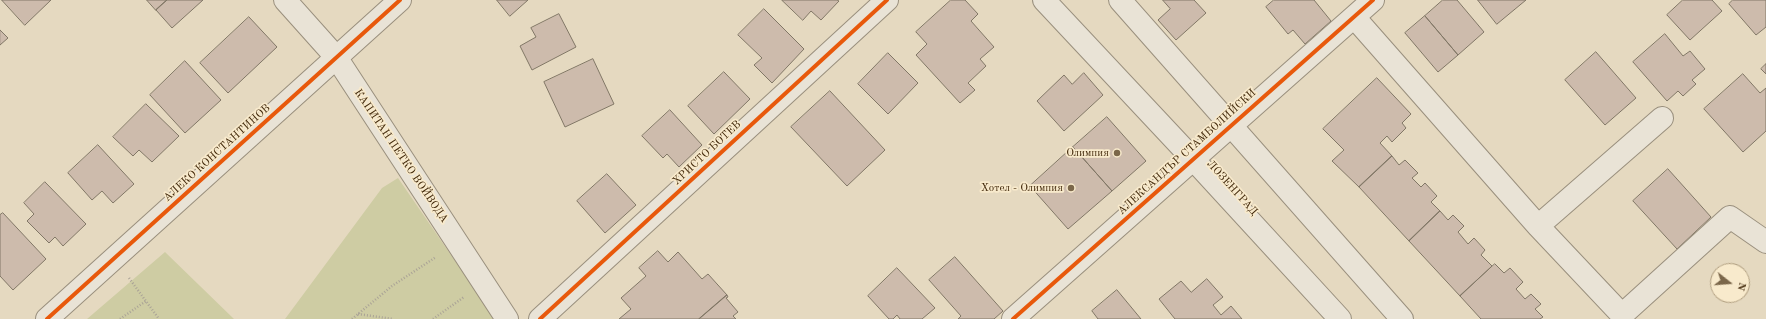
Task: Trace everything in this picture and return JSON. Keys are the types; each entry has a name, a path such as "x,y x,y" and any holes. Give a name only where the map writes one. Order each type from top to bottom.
{"street":[{"name":"КАПИТАН ПЕТКО ВОЙВОДА","path":"285,0 336,57 507,319"},
{"name":"АЛЕКО КОНСТАНТИНОВ","path":"47,319 400,0"},
{"name":"ХРИСТО БОТЕВ","path":"540,319 887,0"},
{"name":"ЛОЗЕНГРАД","path":"1044,0 1340,319"},
{"path":"1120,0 1402,319"},
{"name":"АЛЕКСАНДЪР СТАМБОЛИЙСКИ","path":"1013,319 1373,0"},
{"path":"1354,17 1538,226 1622,315 1730,218 1766,242"},
{"path":"1538,226 1662,118"}],"path":[{"path":"352,319 392,286 458,242"},
{"path":"115,258 159,319"},
{"path":"433,319 484,282"},
{"path":"120,319 146,301"},
{"path":"358,314 393,319"}],"shaded area":[{"path":"398,178 495,319 285,319 382,188"},
{"path":"165,252 234,319 87,319"}],"building":[{"path":"2,0 51,0 25,25"},
{"path":"147,0 167,0 156,10"},
{"path":"167,0 203,0 172,28 156,10"},
{"path":"497,0 528,0 510,16"},
{"path":"782,0 839,1 821,20 811,11 803,20"},
{"path":"951,0 965,0 978,14 971,21 994,47 980,59 986,66 968,83 975,90 960,103 916,55 927,44 916,32"},
{"path":"1163,0 1194,0 1206,13 1176,40 1158,20 1170,9"},
{"path":"1274,0 1314,0 1331,21 1305,44 1293,30 1288,34 1266,7"},
{"path":"1443,0 1457,0 1484,32 1458,55 1425,16"},
{"path":"1478,0 1526,0 1497,24"},
{"path":"1683,0 1712,0 1722,11 1690,40 1667,15"},
{"path":"1733,0 1766,0 1766,27 1756,35 1729,4"},
{"path":"764,9 804,49 772,83 754,65 762,58 738,35"},
{"path":"559,14 576,47 532,70 520,46 536,37 531,28"},
{"path":"1425,16 1458,55 1438,72 1405,33"},
{"path":"249,17 277,47 228,93 200,63"},
{"path":"0,30 8,38 0,45"},
{"path":"1665,34 1683,56 1690,51 1705,69 1692,80 1696,84 1683,96 1678,91 1667,101 1633,62"},
{"path":"1596,52 1636,98 1605,125 1565,80"},
{"path":"888,53 918,83 888,114 858,84"},
{"path":"593,59 614,104 565,127 544,82"},
{"path":"185,61 221,100 185,133 150,95"},
{"path":"1766,64 1766,74 1761,69"},
{"path":"724,72 750,99 714,134 688,106"},
{"path":"1084,73 1103,95 1064,131 1037,101 1064,75 1072,84"},
{"path":"1743,74 1760,93 1766,88 1766,131 1743,152 1704,109"},
{"path":"1377,78 1411,114 1402,123 1406,128 1392,142 1387,136 1380,143 1392,156 1359,187 1332,161 1344,150 1323,129"},
{"path":"830,91 885,150 847,186 791,127"},
{"path":"146,104 179,136 152,162 139,150 133,156 113,137"},
{"path":"670,110 702,145 679,167 667,154 663,158 642,136"},
{"path":"1107,117 1146,161 1112,191 1073,147"},
{"path":"98,145 134,184 113,203 102,191 92,200 68,173"},
{"name":"Хотел - Олимпия","path":"1073,147 1112,191 1068,229 1030,186"},
{"path":"1392,156 1399,165 1405,160 1418,173 1412,178 1421,187 1425,183 1437,196 1431,202 1440,211 1409,241 1359,187"},
{"path":"1668,169 1711,217 1677,249 1633,201"},
{"path":"607,174 636,205 605,233 577,201"},
{"path":"45,182 86,224 63,246 55,237 49,243 27,221 34,214 24,203"},
{"path":"1440,211 1448,220 1453,215 1464,226 1458,232 1468,244 1474,238 1485,250 1481,255 1492,266 1460,296 1409,241"},
{"path":"3,213 46,259 13,290 0,276 0,215"},
{"path":"658,251 668,262 678,252 702,279 708,274 727,295 699,319 619,319 631,309 621,298 646,276 639,268"},
{"path":"955,257 1003,311 994,319 958,319 961,316 929,280"},
{"path":"1495,264 1504,273 1510,268 1523,282 1516,289 1525,299 1531,294 1541,304 1535,309 1543,317 1540,319 1481,319 1460,296"},
{"path":"897,268 935,308 922,319 900,319 897,315 893,319 889,319 868,296"},
{"path":"1207,279 1223,297 1213,305 1221,315 1231,306 1242,319 1175,319 1159,299 1181,281 1191,292"},
{"path":"1117,290 1141,319 1098,319 1092,311"},
{"path":"727,295 728,297 726,298 738,312 733,316 736,319 699,319"}],"cycle path":[{"path":"47,319 400,0"},
{"path":"540,319 887,0"},
{"path":"1013,319 1373,0"}],"place":[{"name":"Олимпия","path":"1117,153"},
{"name":"Хотел - Олимпия","path":"1071,188"}]}
